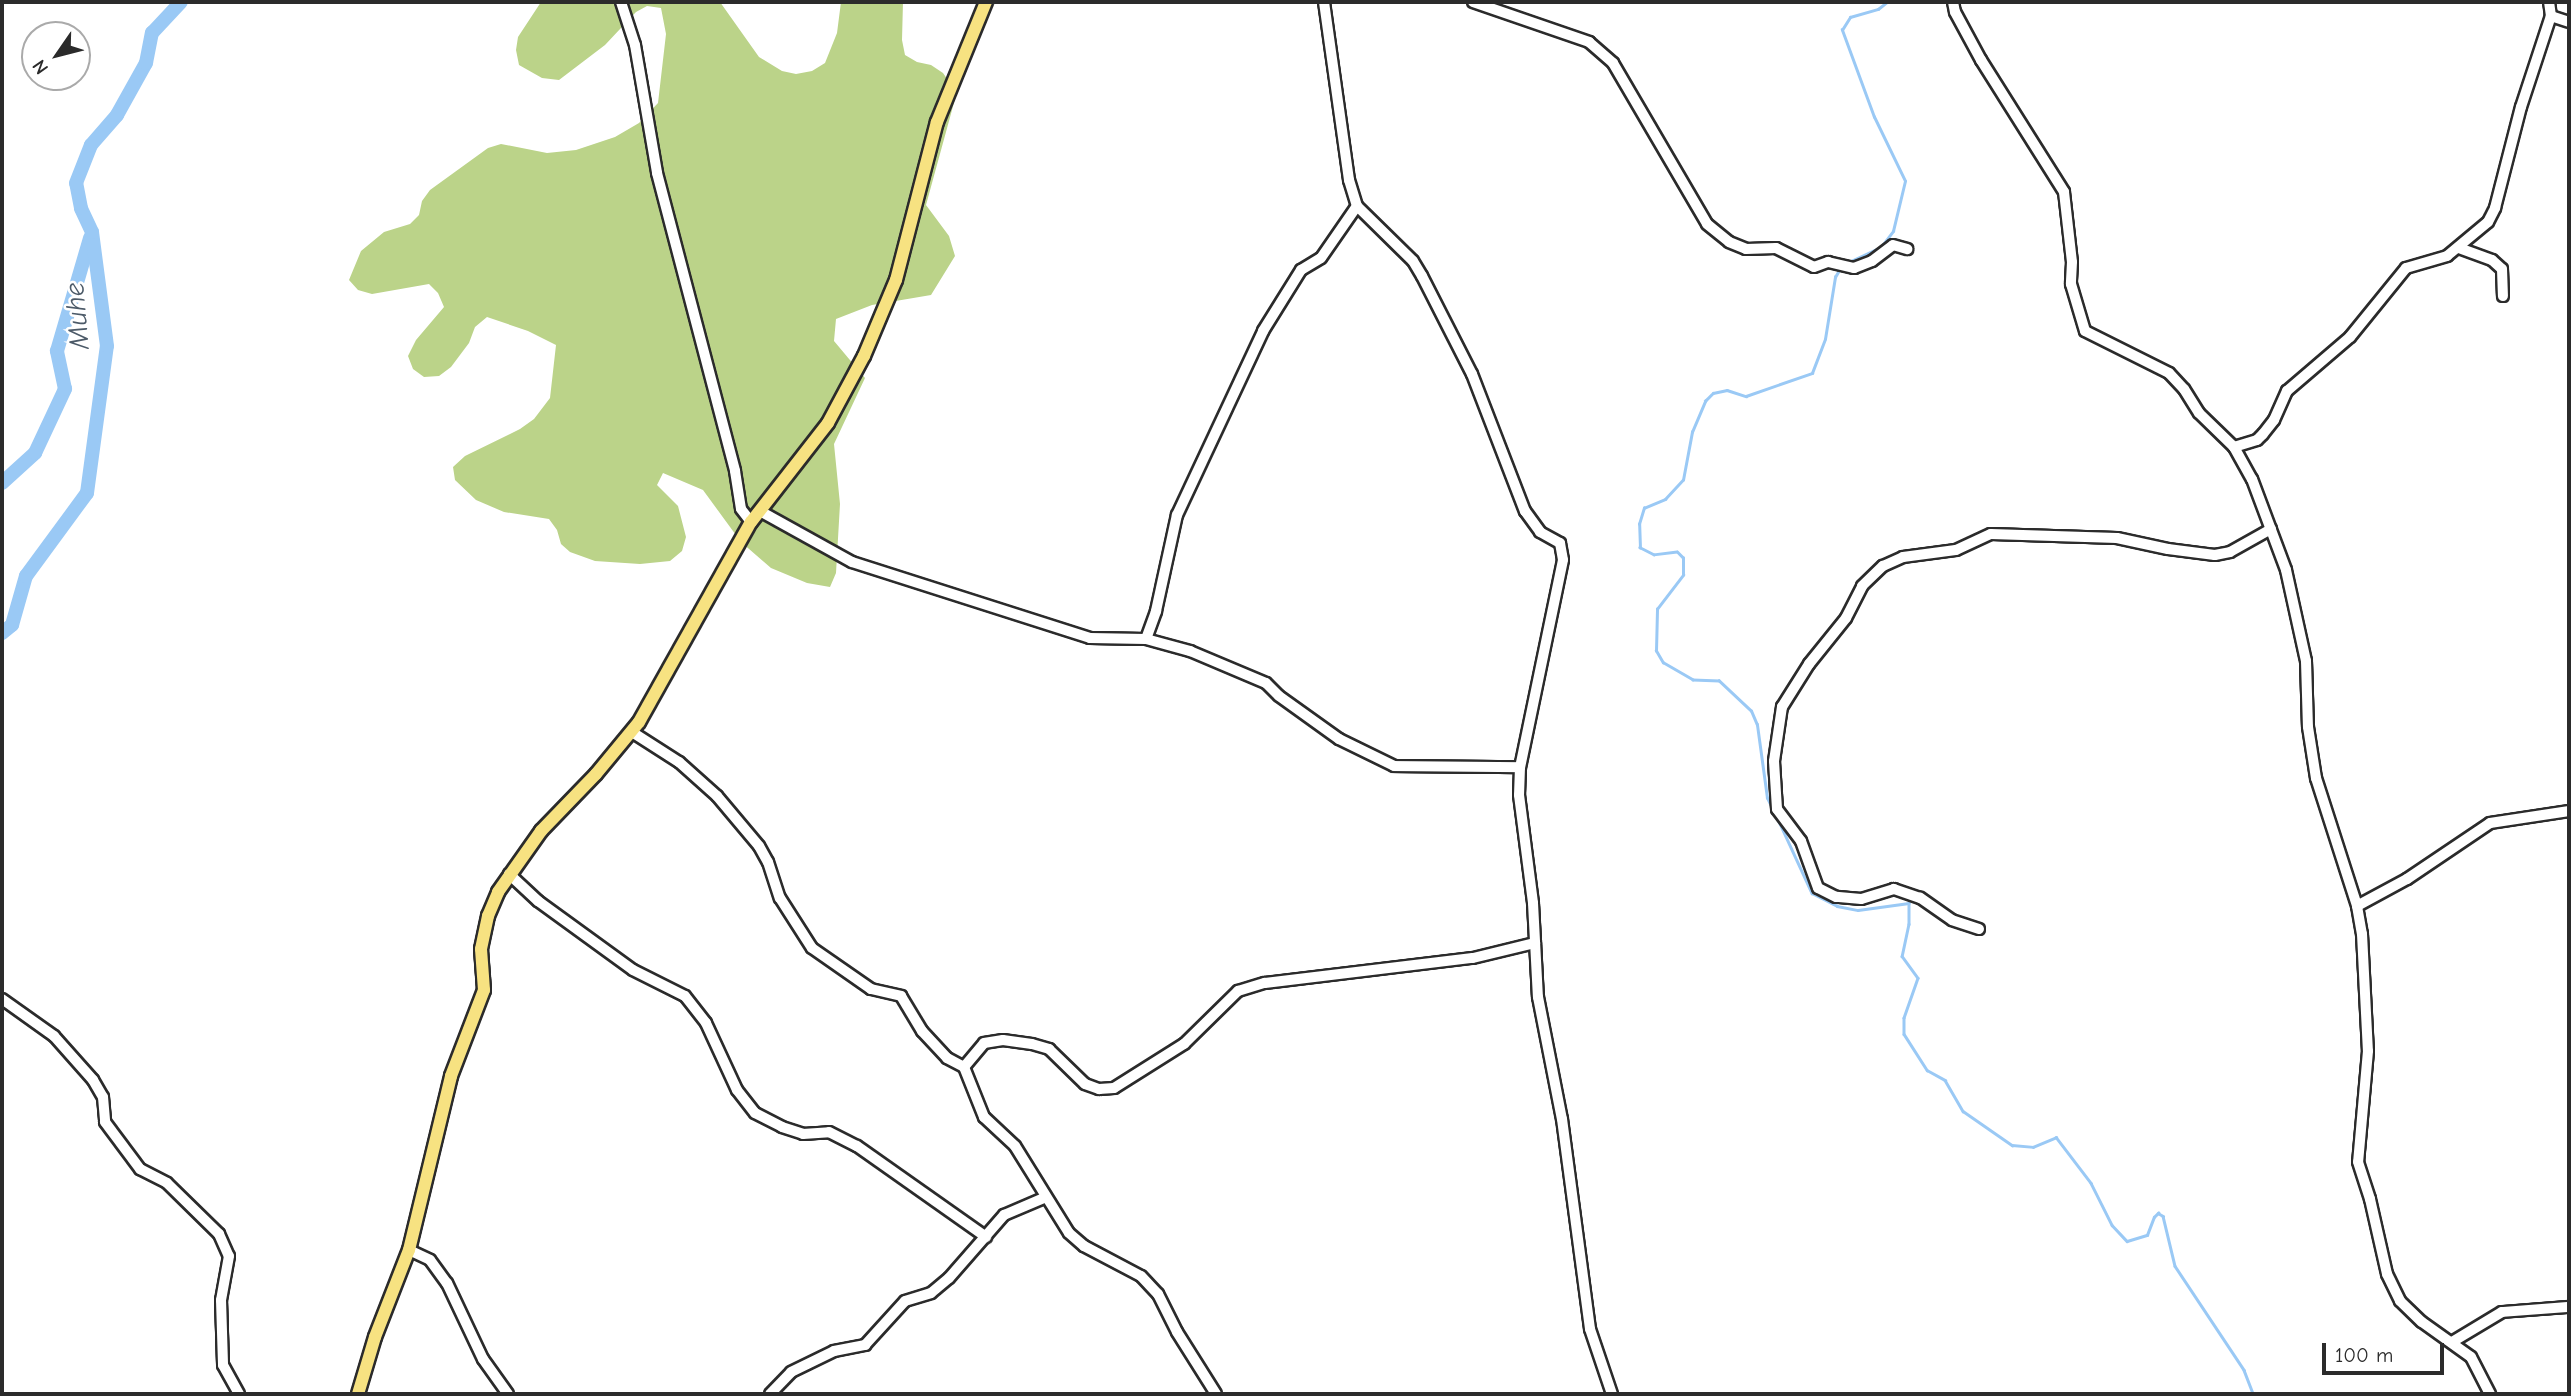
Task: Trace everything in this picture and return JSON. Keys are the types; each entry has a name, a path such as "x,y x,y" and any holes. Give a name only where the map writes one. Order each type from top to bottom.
{"main road":[{"path":"358,1394 374,1337 410,1250 451,1076 484,990 481,949 488,916 509,874 541,831 632,732 751,522 828,424 864,356 896,280 937,122 986,2"}],"street":[{"path":"621,2 635,45 657,173 735,471 741,509 751,522"},
{"path":"1324,2 1349,180 1357,206 1413,261 1472,374 1525,511 1540,532 1560,543 1563,560 1520,767 1519,795 1538,997 1562,1119 1590,1329 1612,1394"},
{"path":"1473,2 1589,42 1613,63 1707,224 1729,242 1746,249 1776,248 1814,267 1828,262 1854,268 1872,261 1893,245 1907,249"},
{"path":"1953,2 1955,12 1981,60 2064,192 2072,262 2071,284 2085,331 2169,373 2184,389 2199,413 2234,447 2252,479 2271,528 2286,570 2306,661 2308,727 2316,778 2357,906 2367,981 2368,1051 2358,1162 2370,1199 2387,1274 2400,1301 2422,1322 2471,1357 2490,1394"},
{"path":"2234,447 2257,440 2263,434 2274,420 2287,391 2350,337 2406,268 2444,258 2459,248 2492,216 2521,107 2551,16 2549,2"},
{"path":"2551,16 2569,22"},
{"path":"1146,639 1156,611 1177,515 1263,331 1301,270 1321,257 1357,206"},
{"path":"2459,248 2492,260 2502,269 2503,296"},
{"path":"760,511 852,562 1090,638 1146,639 1190,651 1266,682 1279,696 1339,739 1394,766 1520,767"},
{"path":"1979,929 1952,920 1920,898 1894,889 1861,899 1836,897 1818,888 1801,841 1777,809 1773,795 1774,761 1782,707 1809,664 1846,618 1862,586 1883,566 1903,557 1956,550 1991,534 2117,537 2168,549 2216,555 2230,552 2271,528"},
{"path":"632,732 679,762 717,796 751,836 768,862 780,898 812,948 871,989 901,996 922,1031 947,1058 964,1067 984,1117 1015,1146 1044,1198 1069,1233 1084,1246 1142,1276 1158,1294 1177,1332 1216,1394"},
{"path":"2357,906 2407,879 2490,823 2569,811"},
{"path":"509,874 538,901 633,970 685,996 706,1023 737,1090 755,1113 803,1134 828,1132 856,1146 986,1237"},
{"path":"964,1067 984,1043 1003,1040 1048,1049 1085,1084 1099,1089 1114,1088 1184,1044 1238,991 1265,983 1473,958 1535,943"},
{"path":"2,999 54,1036 93,1080 103,1097 106,1122 140,1169 167,1183 219,1234 229,1256 221,1300 223,1365 239,1394"},
{"path":"770,1394 790,1372 834,1351 865,1345 905,1301 931,1293 949,1279 1004,1216 1044,1198"},
{"path":"410,1250 430,1261 447,1283 483,1359 508,1394"},
{"path":"2452,1342 2502,1312 2569,1307"}],"green space":[{"path":"541,2 720,2 759,57 782,71 796,74 812,71 825,63 837,33 841,2 903,2 902,40 905,55 917,62 931,65 943,73 952,86 955,99 926,205 949,236 955,256 931,295 872,305 836,319 834,341 865,378 834,444 840,504 836,573 830,587 807,583 771,568 741,542 703,490 663,473 657,485 678,506 686,537 682,551 670,561 640,564 595,561 570,552 561,544 557,530 549,519 504,512 476,500 455,480 453,467 465,456 520,429 534,419 550,398 556,345 528,331 487,317 475,327 469,343 451,367 439,376 424,377 413,369 408,356 416,340 444,307 438,293 429,284 372,294 358,290 349,280 361,251 384,232 410,224 419,215 422,201 430,190 488,148 501,144 547,153 576,150 615,137 639,123 658,103 666,34 661,8 647,6 636,12 605,45 559,80 542,78 519,65 516,50 518,37"}],"waterway":[{"name":"Muhe","path":"2,633 12,625 26,576 87,493 107,346 92,232 81,208 76,183 91,145 117,115 146,63 152,33 181,2"},
{"path":"1849,262 1881,247 1893,231 1905,181 1874,117 1842,30 1850,17 1878,9 1887,2"},
{"path":"2,483 35,453 65,389 57,351 90,238"},
{"path":"1772,808 1767,798 1757,725 1751,711 1719,681 1693,680 1663,663 1656,651 1657,609 1683,575 1683,558 1677,552 1654,555 1640,548 1639,524 1644,508 1665,499 1683,480 1692,432 1705,401 1713,393 1727,390 1746,396 1812,373 1825,339 1835,277 1841,267"},
{"path":"1777,817 1812,893 1837,906 1858,910 1909,903 1909,924 1902,956 1918,978 1904,1018 1904,1034 1927,1070 1945,1080 1963,1111 2012,1145 2033,1147 2056,1137 2091,1183 2112,1225 2127,1241 2147,1235 2154,1217 2158,1213 2163,1216 2175,1266 2244,1370 2253,1394"}]}
